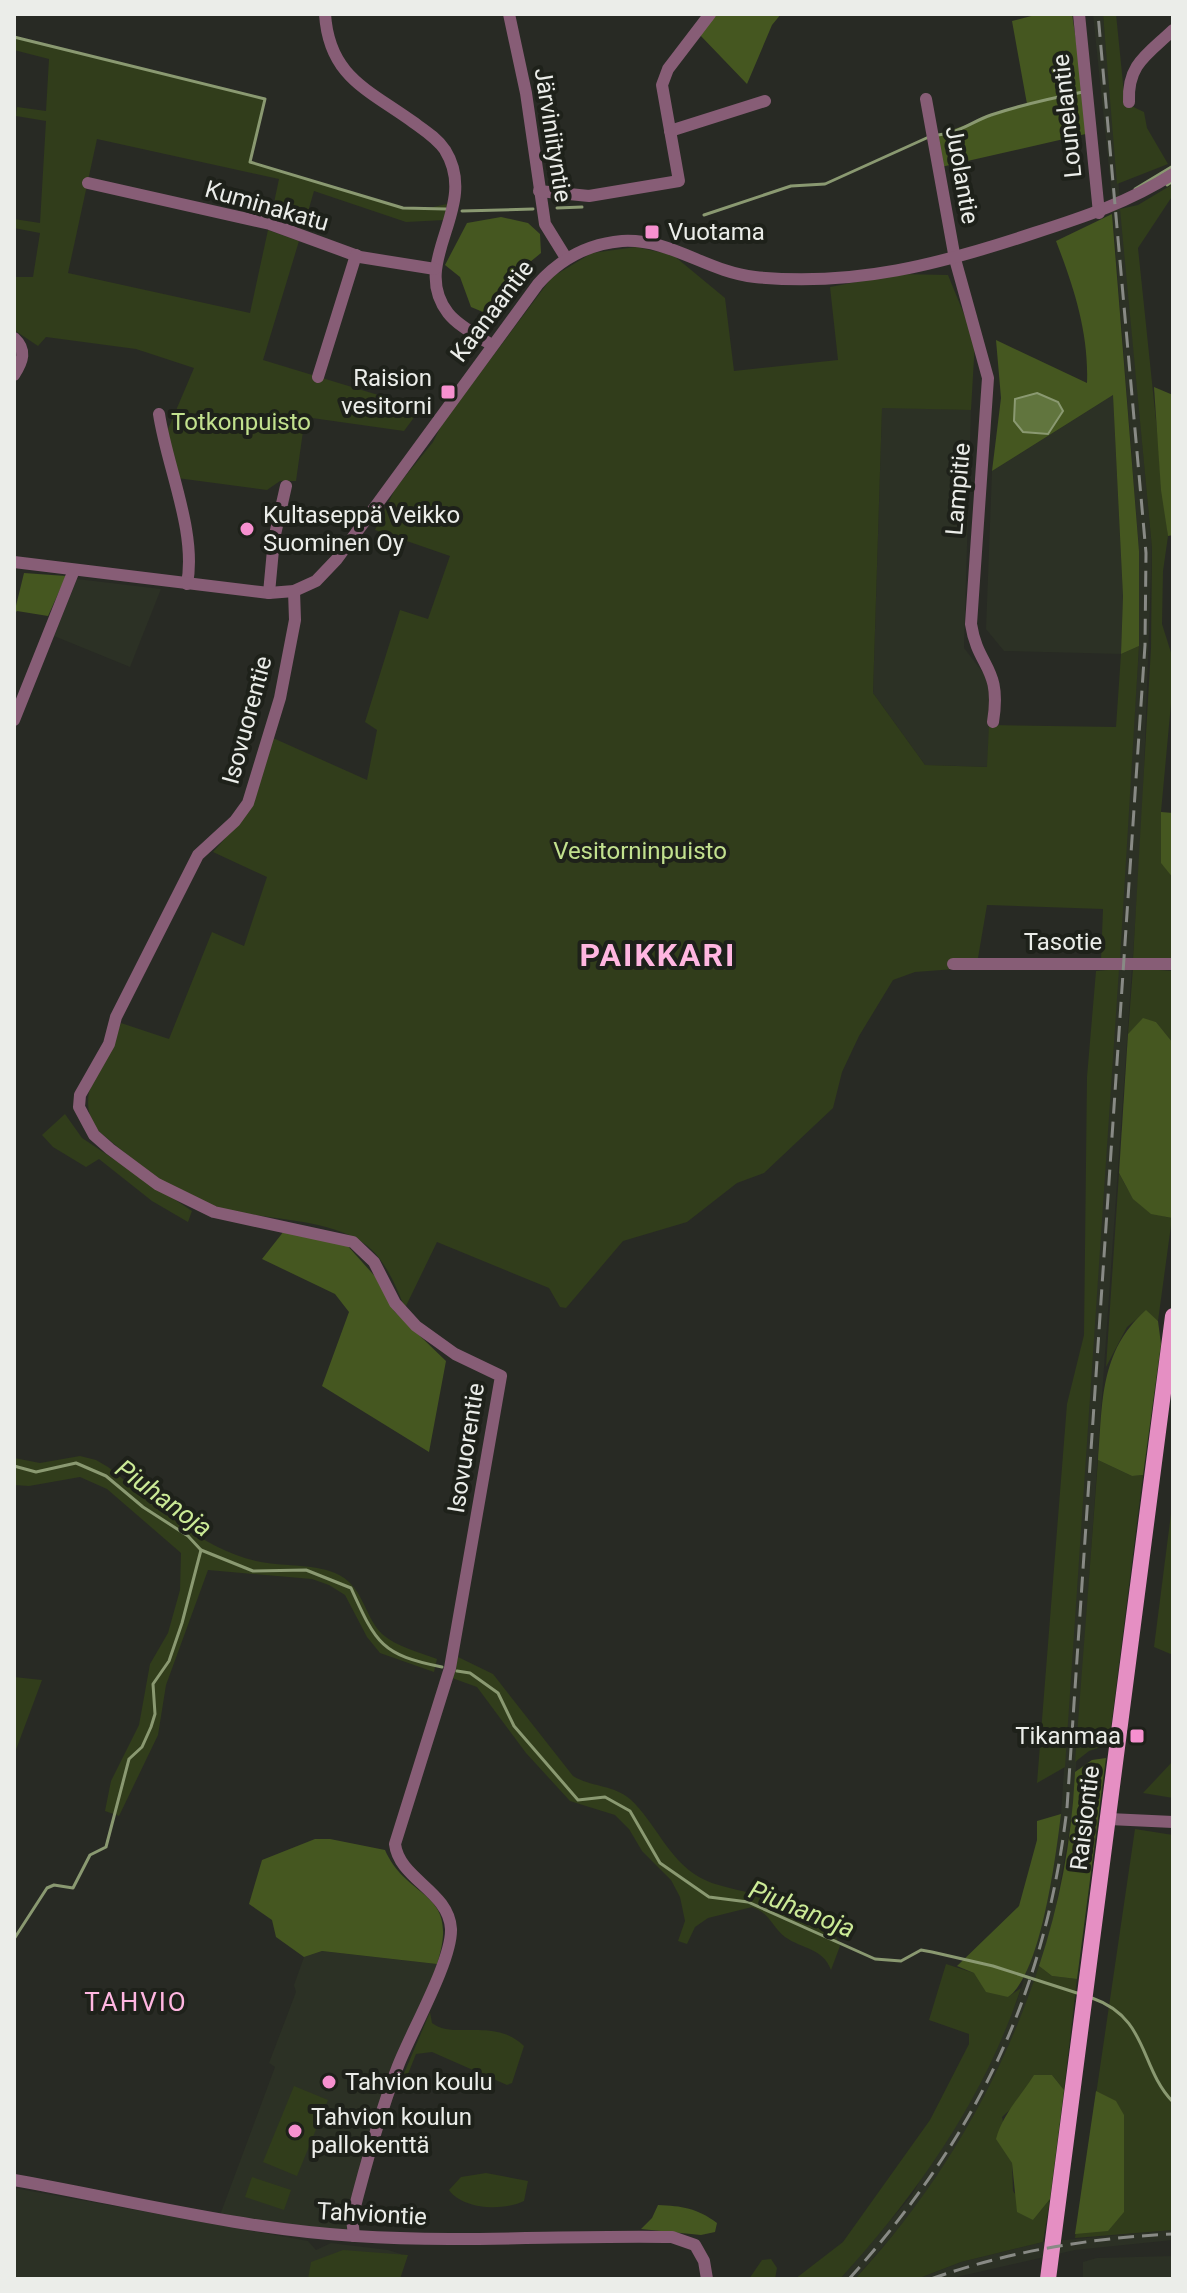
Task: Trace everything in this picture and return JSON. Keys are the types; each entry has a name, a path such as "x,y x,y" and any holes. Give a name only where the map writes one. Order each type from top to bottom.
{"main road":[{"name":"Raisiontie","path":"1048,2279 1173,1316"}],"street":[{"path":"325,14 327,42 340,66 430,134 444,149 457,187 455,206 435,269 436,291 449,316 492,345"},
{"name":"Järviniityntie","path":"509,14 526,93 545,224 566,258"},
{"path":"539,191 589,196 679,181 662,85 668,69 710,14"},
{"name":"Lounelantie","path":"1079,14 1099,213"},
{"path":"1129,102 1128,83 1134,67 1173,30"},
{"name":"Juolantie","path":"926,99 955,259"},
{"path":"670,131 765,101"},
{"name":"Kaanaantie","path":"14,562 269,593 294,591 316,581 337,559 538,284 566,258 597,245 649,241 731,274 775,279 898,273 955,259 1099,213 1173,174"},
{"name":"Kuminakatu","path":"88,183 270,224 356,255 435,269"},
{"path":"318,377 356,255"},
{"name":"Lampitie","path":"955,259 988,378 971,624 973,637 996,684 993,722"},
{"path":"14,338 22,345 23,353 14,375"},
{"path":"159,414 166,458 181,507 191,561 187,584"},
{"path":"269,593 274,539 286,486"},
{"path":"14,720 74,570"},
{"name":"Isovuorentie","path":"294,591 295,620 280,698 248,803 235,821 198,855 116,1017 109,1044 80,1095 79,1107 94,1135 176,1195 214,1212 353,1242 374,1262 395,1303 416,1326 455,1354 501,1376 450,1668 395,1844 396,1855 441,1903 448,1916 448,1945 388,2094 352,2218 354,2236"},
{"name":"Tasotie","path":"953,964 1173,964"},
{"path":"1109,1819 1173,1822"},
{"name":"Tahviontie","path":"14,2180 186,2211 239,2224 354,2236 672,2237 695,2245 704,2261 707,2279"}],"shaded area":[{"path":"713,14 781,14 772,25 747,84 699,34"},
{"path":"1039,14 1072,14 1090,133 941,167 934,136 1027,104 1012,21"},
{"path":"1093,14 1103,14 1152,548 1142,826 1073,1810 1053,1924 1027,2004 994,2080 966,2134 923,2200 855,2279 840,2279 912,2195 1017,2001 1042,1922 1061,1814 1139,646 1139,551 1110,178"},
{"path":"1112,214 1139,551 1139,646 1121,654 1123,596 1113,395 992,471 1001,398 996,340 1087,383 1083,327 1056,241"},
{"path":"501,217 528,223 540,234 541,253 530,262 493,310 483,312 471,307 460,277 445,265 467,223"},
{"path":"1154,387 1173,395 1173,535 1168,536 1161,490"},
{"path":"1037,393 1058,402 1063,411 1048,434 1023,432 1014,421 1015,399"},
{"path":"1113,395 1123,596 1121,654 1004,651 986,629 992,471"},
{"path":"882,407 971,410 964,648 991,683 988,767 925,765 873,693"},
{"path":"24,573 66,576 48,616 17,611 14,614"},
{"path":"77,579 161,589 130,667 54,636"},
{"path":"1161,812 1173,813 1173,878 1161,863"},
{"path":"1143,1018 1156,1022 1173,1043 1172,1218 1151,1214 1133,1199 1119,1173 1128,1034"},
{"path":"284,1231 345,1243 381,1283 394,1311 446,1361 429,1452 322,1386 349,1312 335,1294 262,1259"},
{"path":"1146,1310 1158,1321 1161,1344 1143,1475 1132,1476 1098,1460 1101,1418 1111,1361 1119,1343"},
{"path":"1106,1758 1077,1979 1052,1976 1039,1966 1064,1870 1075,1772 1092,1760"},
{"path":"1061,1814 1045,1913 1030,1965 1020,1985 1008,1997 986,1992 974,1973 957,1966 1019,1906 1037,1840 1037,1821"},
{"path":"315,1839 385,1850 395,1867 437,1909 442,1922 443,1940 437,1964 322,1951 304,1957 276,1937 272,1920 249,1904 262,1860"},
{"name":"Tahvion koulu","path":"322,1951 437,1964 349,2231 273,2225 220,2215 275,2067 269,2063 296,1992 294,1985 304,1957"},
{"path":"1034,2075 1052,2075 1064,2090 1050,2199 1033,2220 1017,2212 1012,2163 996,2139 1007,2114"},
{"path":"1096,2091 1116,2101 1124,2115 1124,2212 1108,2231 1075,2234"},
{"path":"14,2188 308,2241 316,2250 331,2243 388,2250 401,2254 402,2259 395,2279 14,2279"},
{"path":"658,2205 682,2207 703,2214 717,2223 715,2232 701,2235 641,2229 652,2218"},
{"path":"1173,2230 1173,2240 1075,2250 948,2279 917,2279 961,2262 1043,2242"},
{"path":"1173,2256 1173,2279 1083,2279 1083,2262 1097,2258"}],"green space":[{"path":"1103,14 1116,14 1125,103 1144,112 1147,128 1168,164 1117,184"},
{"name":"Totkonpuisto","path":"14,37 265,99 251,162 403,208 419,210 447,204 445,220 406,222 314,191 303,229 271,217 279,179 97,139 68,273 250,313 268,230 299,241 263,360 421,408 404,431 305,417 296,481 280,481 267,490 177,478 163,441 194,368 136,349 46,337 38,346 14,330 14,277 33,277 40,233 14,228 14,219 40,223 46,121 16,116 17,107 46,111 49,59 14,50"},
{"path":"1173,184 1173,195 1138,248 1168,536 1163,571 1162,624 1173,659 1173,682 1161,812 1161,862 1173,878 1173,959 1133,959 1151,648 1152,548 1120,209 1138,205"},
{"name":"Vesitorninpuisto","path":"636,247 673,255 725,298 734,371 838,360 830,287 898,274 948,275 975,341 971,410 882,408 873,693 925,765 987,767 989,725 1116,727 1121,654 1139,646 1120,959 1101,961 1103,909 987,905 978,958 954,959 955,969 915,972 893,980 859,1036 842,1072 833,1108 764,1173 737,1183 687,1222 623,1241 566,1308 560,1307 549,1288 437,1242 405,1308 383,1263 357,1239 318,1225 214,1207 182,1193 152,1174 97,1130 90,1116 90,1089 121,1023 169,1039 212,932 244,946 267,877 213,852 251,799 273,738 367,780 377,730 365,722 400,610 428,619 450,556 375,530 395,489 433,442 442,424 552,277 592,253"},
{"path":"1133,968 1173,971 1173,1043 1156,1022 1143,1019 1128,1034"},
{"path":"1119,969 1065,1767 1037,1783 1067,1404 1084,1335 1087,1077 1096,971"},
{"path":"65,1114 82,1138 192,1211 188,1222 152,1201 99,1159 86,1167 53,1147 42,1135"},
{"path":"1119,1173 1139,1203 1153,1213 1172,1218 1158,1321 1146,1311 1127,1327 1106,1367"},
{"path":"80,1456 108,1467 178,1522 215,1545 256,1561 316,1568 345,1578 358,1593 382,1634 401,1646 437,1659 434,1672 380,1653 367,1637 345,1595 329,1585 312,1579 208,1570 166,1685 158,1735 119,1816 105,1811 111,1781 139,1725 150,1664 168,1633 180,1590 181,1553 107,1489 80,1477 29,1486 14,1485 14,1458 40,1463"},
{"path":"1098,1460 1132,1476 1143,1475 1110,1735 1104,1746 1089,1751 1075,1762"},
{"path":"1173,1498 1173,1655 1154,1647"},
{"path":"458,1657 493,1674 573,1776 617,1791 630,1799 678,1860 699,1877 728,1888 801,1905 826,1919 840,1946 831,1970 823,1957 785,1937 763,1913 752,1907 708,1918 695,1927 687,1944 678,1941 685,1921 680,1897 671,1880 642,1851 629,1829 615,1815 570,1801 526,1753 477,1687 452,1678"},
{"path":"14,1677 42,1680 14,1755"},
{"path":"1173,1761 1173,1798 1143,1793"},
{"path":"1135,1829 1173,1835 1173,2230 1075,2238"},
{"path":"946,1964 974,1973 1008,1997 1021,1988 988,2068 922,2179 840,2279 795,2279 843,2242 930,2120 969,2044 969,2034 929,2020"},
{"path":"1039,1966 1052,1976 1077,1979 1064,2090 1052,2075 1034,2076 1014,2106 1002,2117 1012,2163 1013,2191 1033,2220 1050,2199 1043,2242 961,2262 917,2279 855,2279 914,2208 964,2133 1006,2052"},
{"path":"430,2012 432,2023 441,2028 487,2030 512,2037 524,2046 512,2083 507,2085 432,2052 416,2054 406,2079 397,2090"},
{"name":"Tahvion koulun pallokenttä","path":"294,2086 328,2100 297,2176 263,2162"},
{"path":"486,2173 528,2181 524,2201 484,2207 464,2202 449,2190 461,2177"},
{"path":"252,2177 291,2190 284,2210 245,2197"},
{"path":"343,2250 408,2255 400,2279 308,2279 311,2262"},
{"path":"771,2259 777,2268 775,2279 749,2279 762,2260"}],"waterway":[{"path":"14,37 265,99 250,162 403,208 446,209"},
{"path":"938,135 1002,111 1083,92"},
{"path":"704,215 791,186 825,184 931,136"},
{"path":"1135,189 1173,166"},
{"path":"1167,185 1173,181"},
{"path":"557,208 582,207"},
{"path":"462,211 533,209"},
{"name":"Piuhanoja","path":"14,1466 36,1472 76,1463 106,1476 143,1507 188,1536 201,1550 253,1571 306,1570 351,1588 367,1622 383,1644 406,1657 442,1667"},
{"path":"14,1939 47,1888 54,1885 73,1888 90,1855 106,1847 129,1759 142,1747 151,1727 155,1714 153,1684 169,1661 201,1550"},
{"name":"Piuhanoja","path":"457,1671 470,1673 498,1693 514,1726 578,1800 605,1797 630,1811 660,1863 709,1897 748,1902 875,1959 901,1961 921,1950 993,1966 1077,1993"},
{"name":"Piuhanoja","path":"1092,1998 1110,2007 1134,2030 1154,2074 1173,2102"}],"railway":[{"path":"849,2279 894,2226 933,2172 968,2118 997,2062 1022,2003 1041,1942 1067,1808 1145,645 1146,553 1098,14"},
{"path":"931,2279 990,2261 1050,2248 1173,2234"}],"place":[{"name":"Vuotama","path":"652,232"},
{"name":"Raision vesitorni","path":"448,392"},
{"name":"Kultaseppä Veikko Suominen Oy","path":"247,529"},
{"name":"Tikanmaa","path":"1137,1736"},
{"name":"Tahvion koulu","path":"329,2082"},
{"name":"Tahvion koulun pallokenttä","path":"295,2131"}],"district":[{"name":"PAIKKARI","path":"658,955"},
{"name":"TAHVIO","path":"136,2002"}]}
